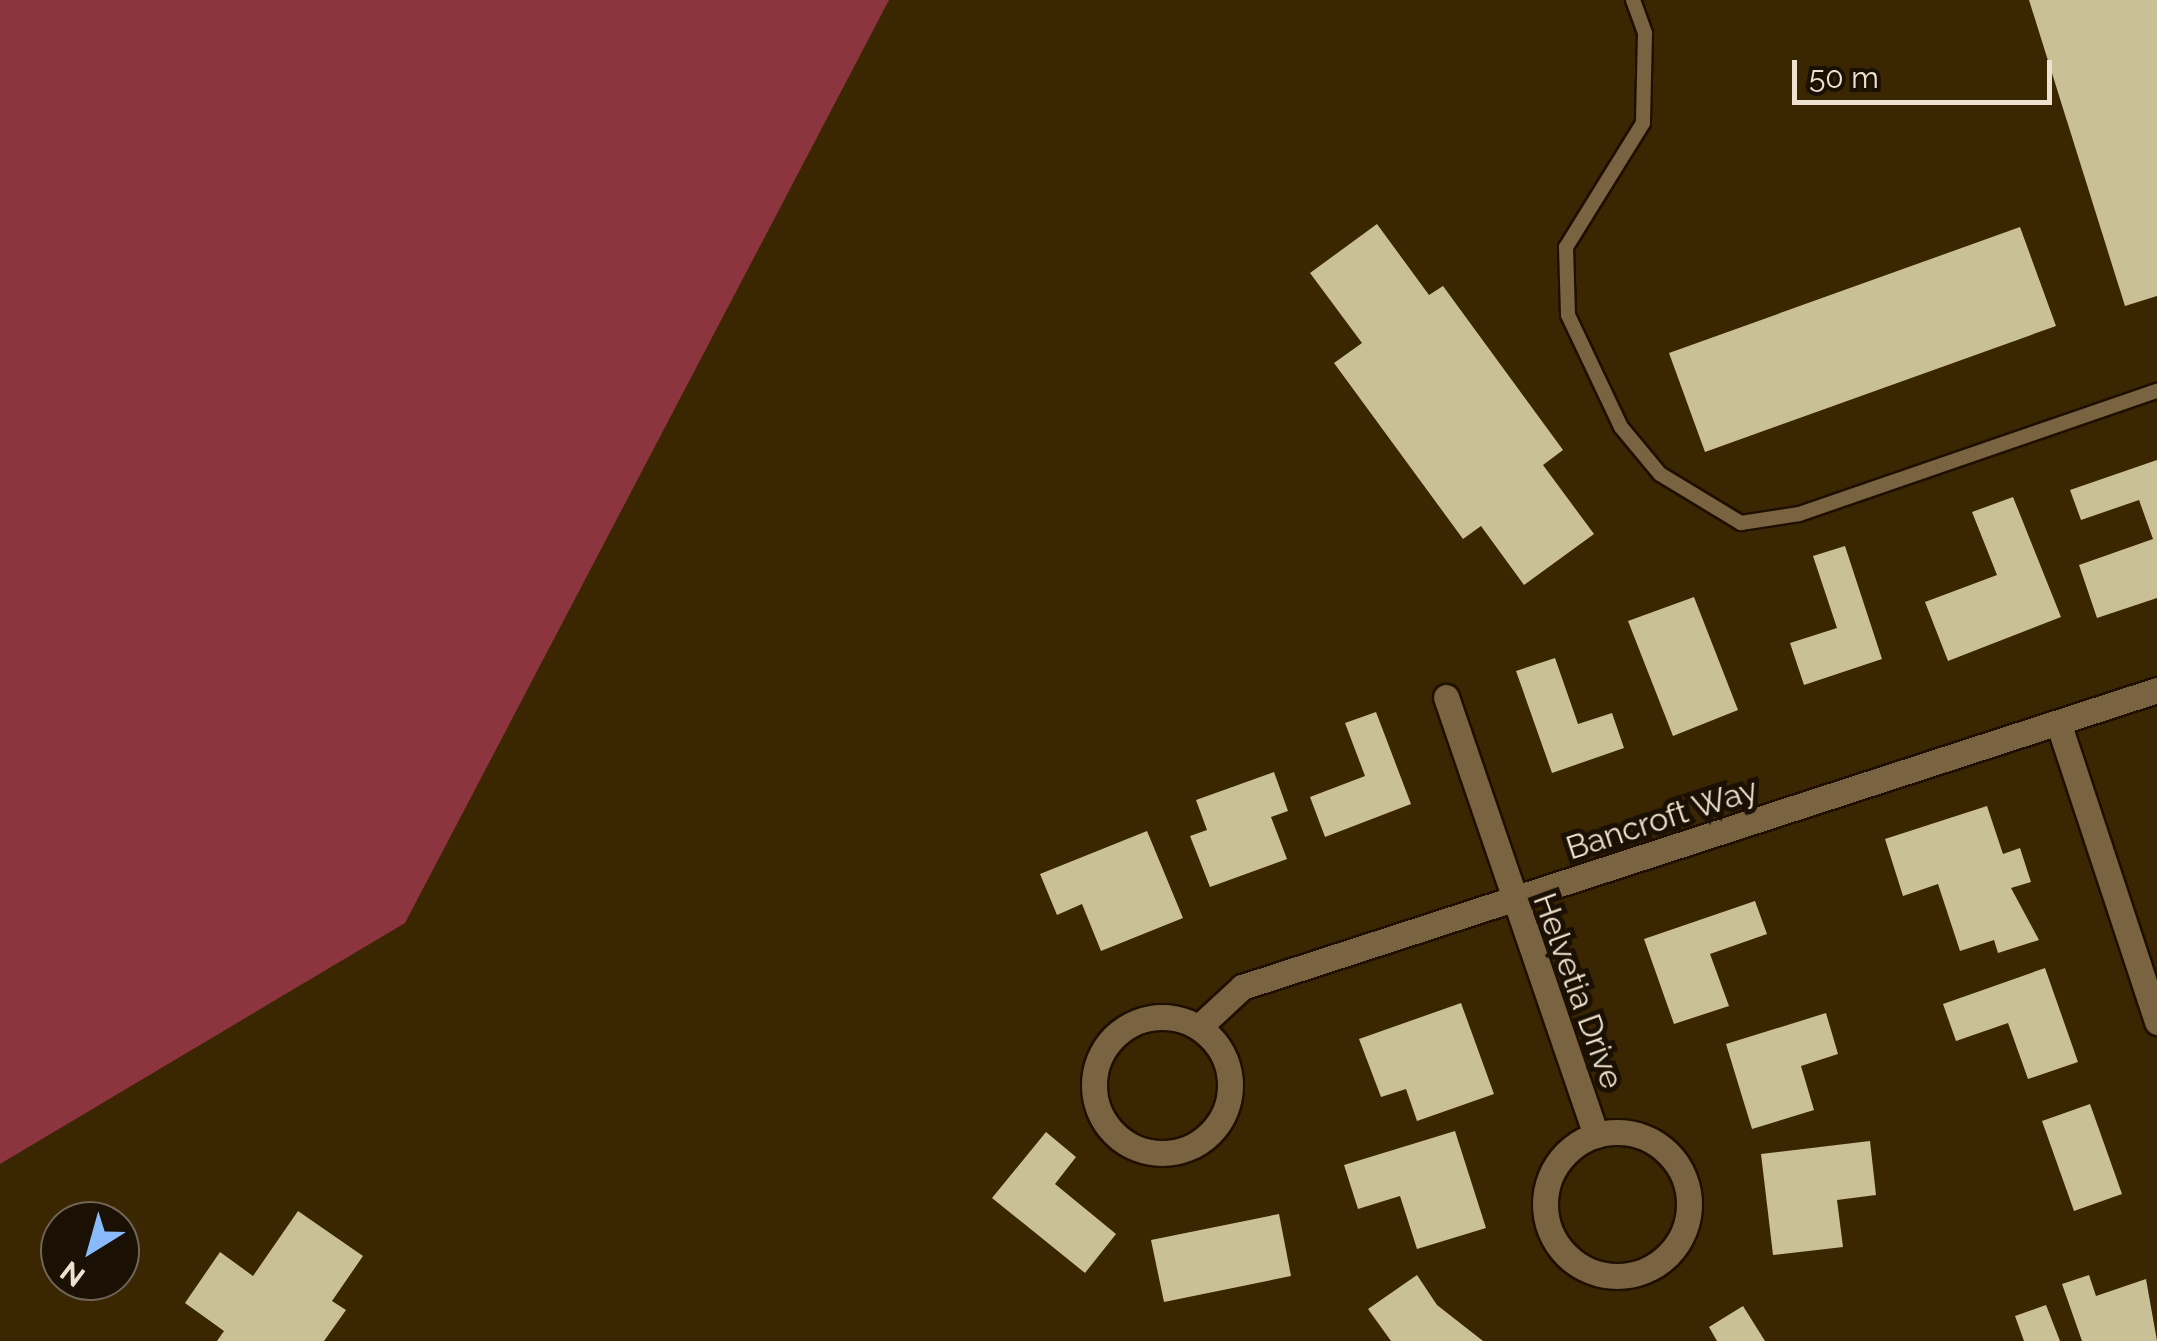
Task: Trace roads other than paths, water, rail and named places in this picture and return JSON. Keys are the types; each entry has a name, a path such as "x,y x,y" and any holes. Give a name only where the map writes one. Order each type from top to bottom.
{"street":[{"name":"Bancroft Way","path":"1199,1028 1242,987 2060,725 2157,690"},
{"name":"Helvetia Drive","path":"1446,697 1511,902 1596,1135"},
{"path":"2060,725 2157,1022"},
{"path":"1147,1018 1199,1028 1229,1070 1220,1122 1177,1153 1125,1143 1095,1100 1104,1048 1147,1018"},
{"name":"Helvetia Drive","path":"1596,1135 1651,1140 1686,1183 1681,1239 1638,1274 1583,1268 1548,1225 1553,1170 1596,1135"}],"lane":[{"path":"1633,0 1645,33 1643,123 1566,247 1568,315 1621,427 1660,474 1742,522 1798,514 2157,391"}]}
